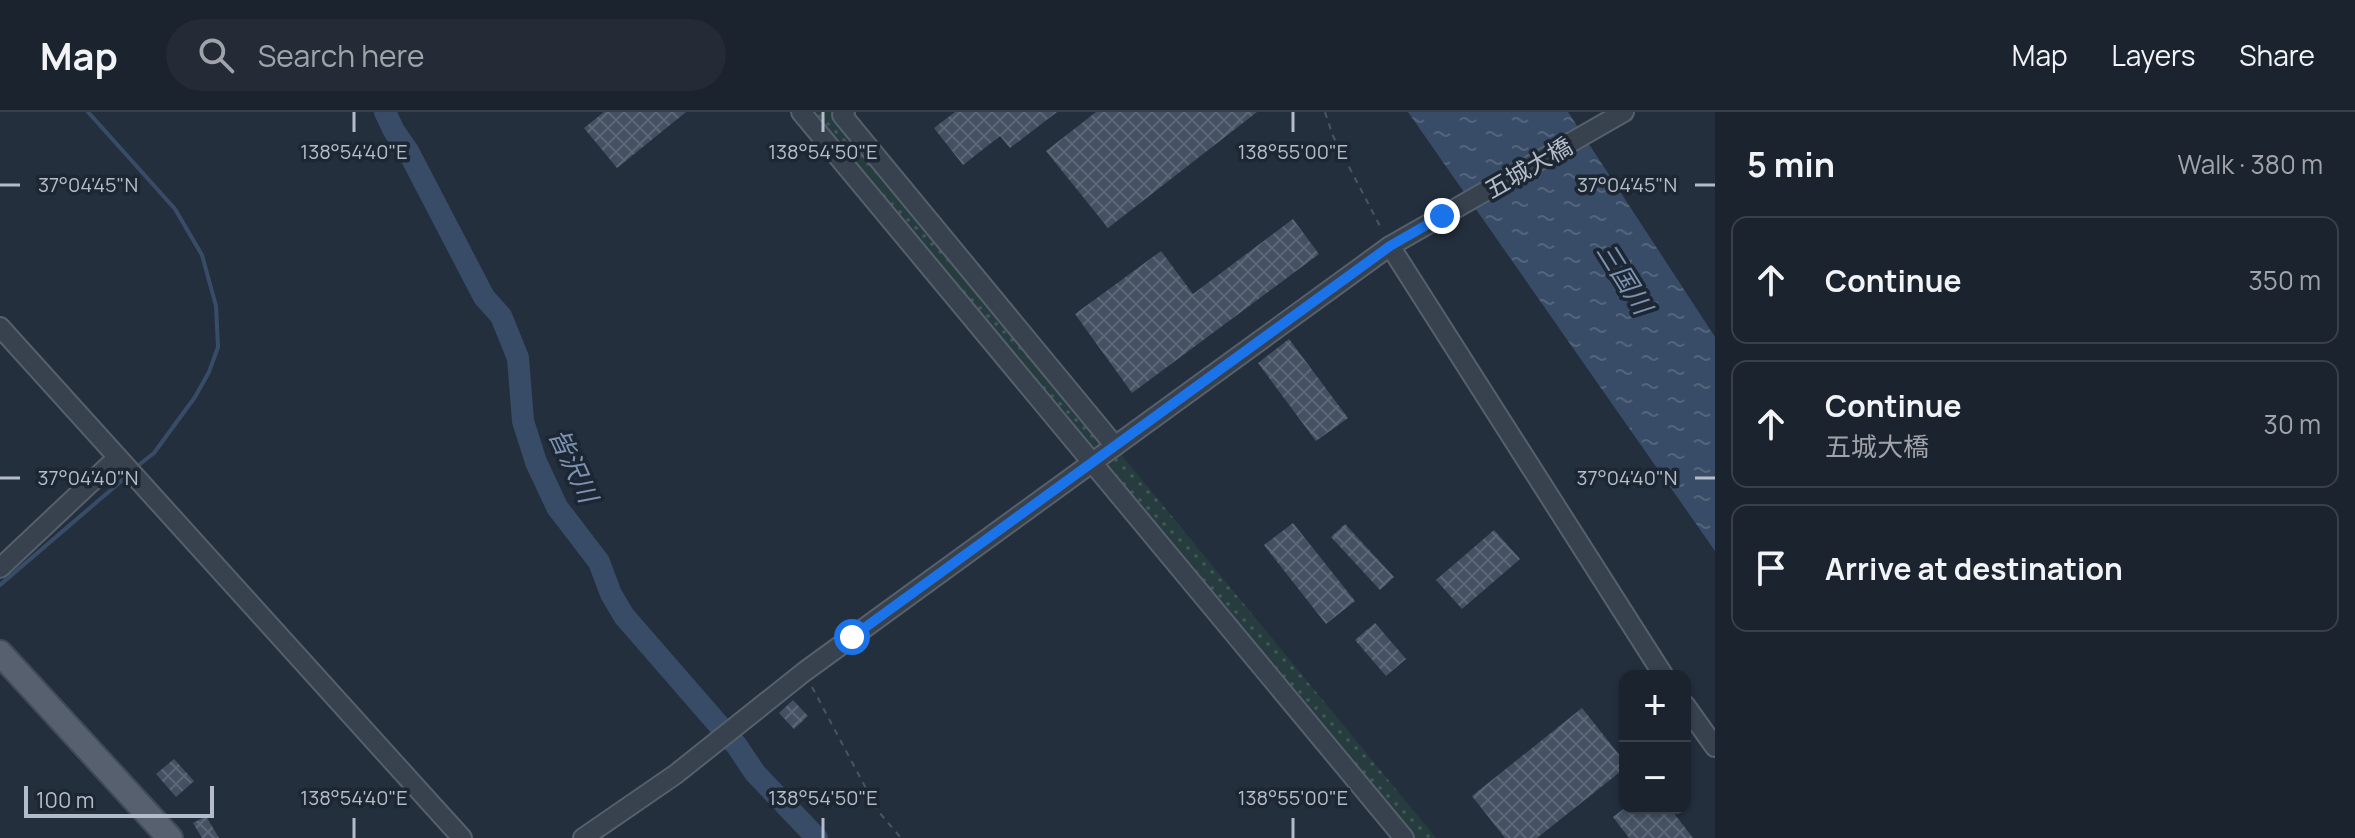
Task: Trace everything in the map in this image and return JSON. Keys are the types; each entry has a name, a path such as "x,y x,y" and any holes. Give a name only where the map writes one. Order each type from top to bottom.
{"main road":[{"path":"0,653 170,838"}],"street":[{"path":"801,112 1404,838"},
{"name":"五城大橋","path":"583,838 676,774 804,672 1390,246 1624,112"},
{"path":"843,113 1115,446"},
{"path":"1390,246 1660,670"},
{"path":"0,327 462,838"},
{"path":"0,568 117,458"},
{"path":"1691,713 1715,747"}],"path":[{"path":"1325,112 1333,136 1390,246"},
{"path":"804,672 878,811 901,838"}],"green space":[{"path":"801,112 840,112 1436,838 1404,838"}],"water":[{"name":"三国川","path":"1408,112 1568,112 1715,337 1715,551"}],"building":[{"path":"604,112 686,112 617,168 584,128"},
{"path":"955,112 1057,112 1010,148 1000,136 963,165 934,128"},
{"path":"1096,112 1257,112 1108,228 1046,151"},
{"path":"1293,219 1319,254 1132,393 1075,314 1161,251 1193,294"},
{"path":"1289,339 1348,418 1316,441 1258,363"},
{"path":"1293,523 1355,601 1326,624 1264,545"},
{"path":"1345,524 1394,577 1380,590 1331,537"},
{"path":"1494,530 1520,559 1462,609 1436,580"},
{"path":"1375,623 1406,659 1386,676 1355,640"},
{"path":"793,700 808,716 794,729 779,713"},
{"path":"1582,708 1619,754 1619,773 1537,838 1505,838 1472,796"},
{"path":"174,759 194,781 176,797 156,774"},
{"path":"1619,812 1675,814 1693,838 1629,838 1613,817"},
{"path":"206,816 219,838 202,838 193,823"}],"waterway":[{"path":"88,112 175,209 202,255 216,306 218,347 209,372 195,397 154,453 135,468"},
{"name":"皆沢川","path":"385,112 484,297 501,316 518,358 523,421 536,462 557,507 599,562 611,594 624,616 737,746 755,773 817,838"},
{"path":"0,585 126,477"}],"route":[{"path":"852,637 1390,246 1442,216"}]}
